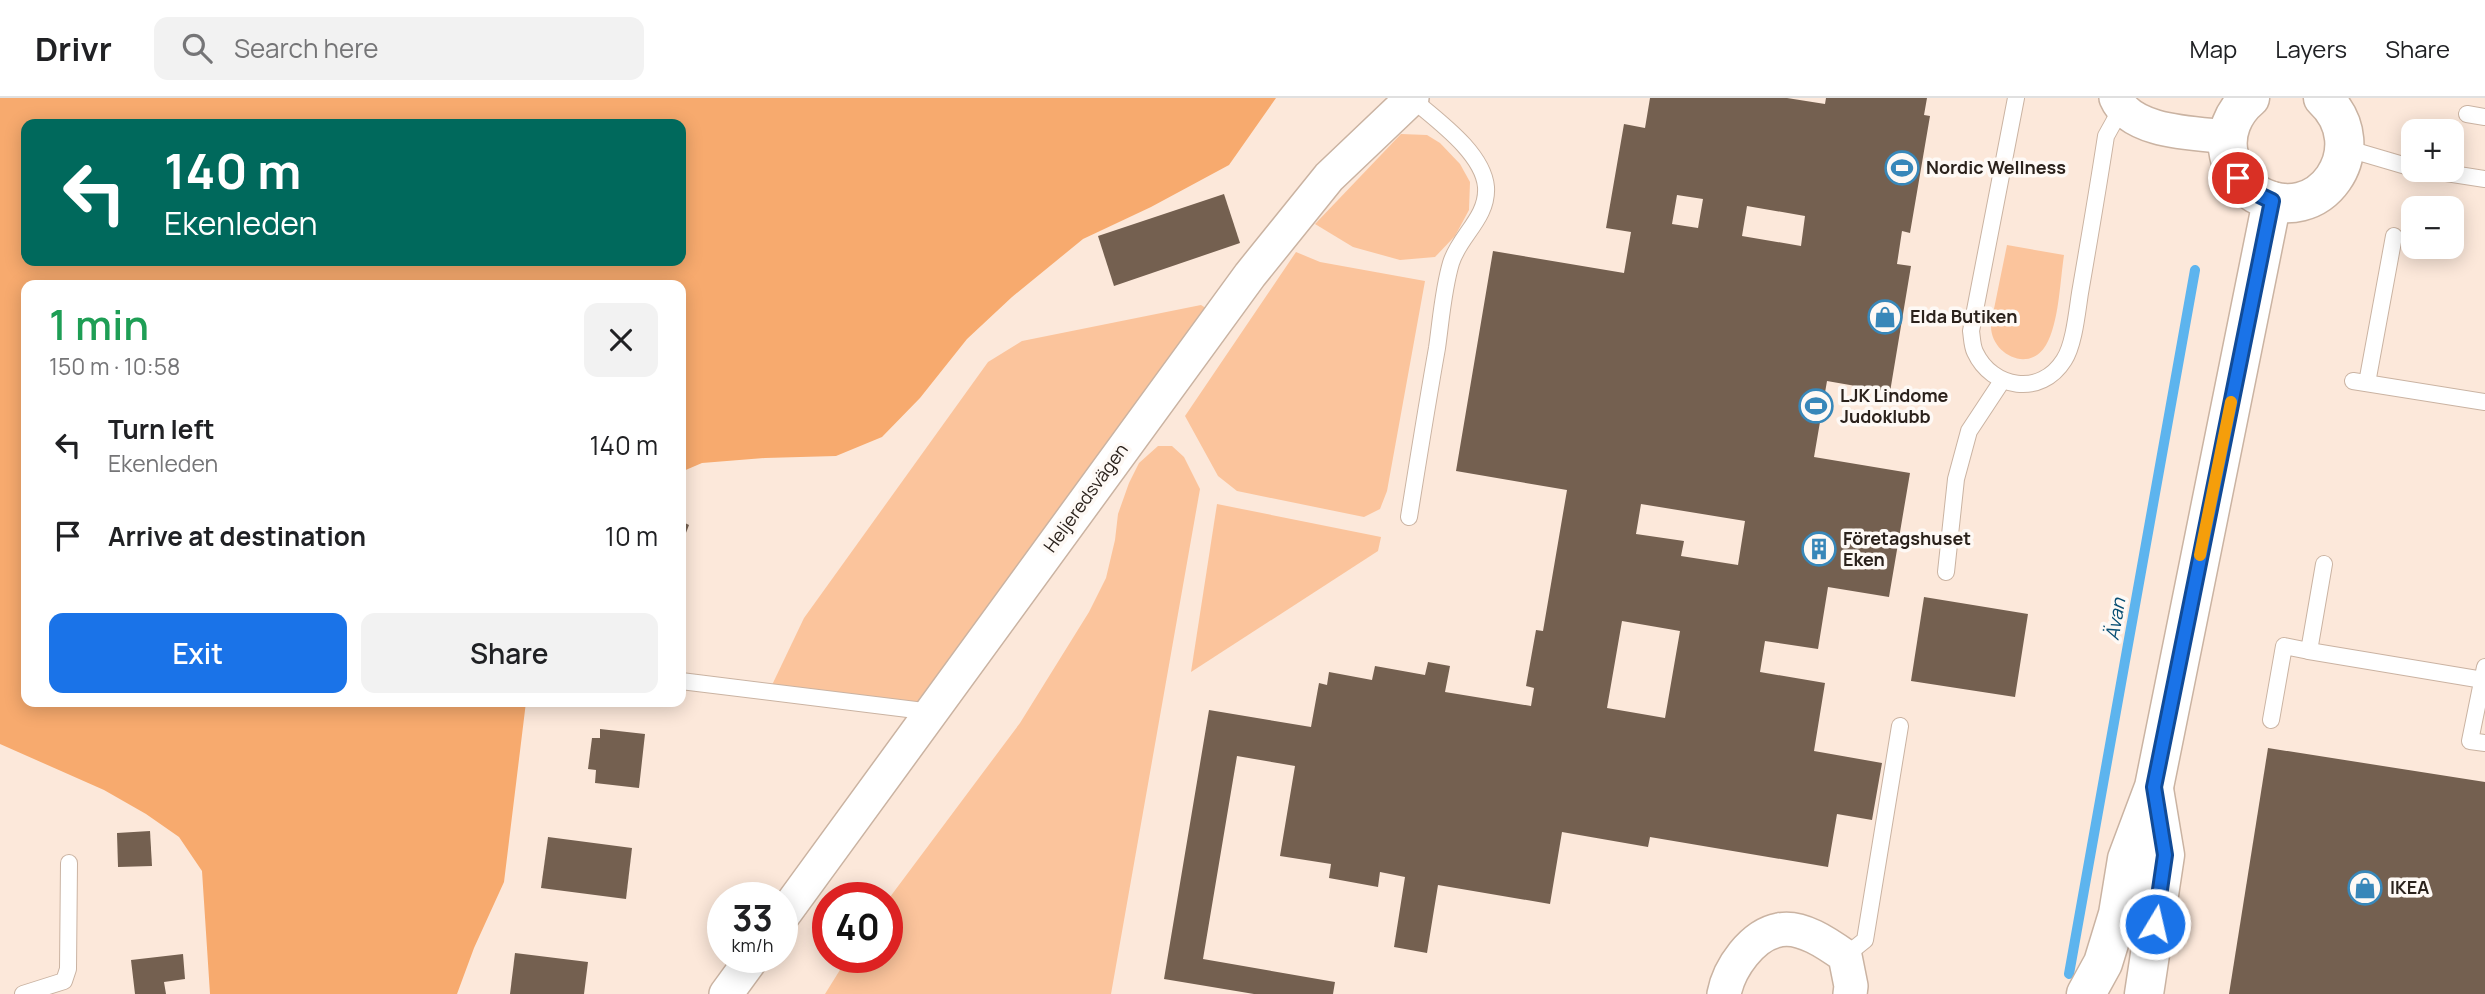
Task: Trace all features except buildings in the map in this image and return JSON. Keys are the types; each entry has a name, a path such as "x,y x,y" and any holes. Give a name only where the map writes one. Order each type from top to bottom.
{"street":[{"name":"Heljeredsvägen","path":"798,895 1250,275 1329,177 1411,98"},
{"path":"2250,98 2236,114 2228,137 2229,159 2238,178 2253,192 2272,201 2298,202 2321,191 2338,172 2345,148 2345,136 2337,115 2323,98"},
{"path":"2118,104 2152,127 2228,137"},
{"path":"2086,994 2103,962 2118,915 2127,859 2154,787 2272,201"},
{"path":"2144,994 2165,855 2154,787"},
{"path":"1724,994 1737,959 1760,939 1780,929 1806,933 1825,942 1844,956 1851,986 1850,994"},
{"path":"726,994 741,973"}],"lane":[{"path":"1409,517 1451,261 1476,222 1484,204 1486,185 1480,169 1453,133 1411,98"},
{"path":"2016,98 1971,331 1974,350 1985,368 2002,381 2019,386 2037,383 2053,373 2065,359 2074,328 2106,135 2118,104"},
{"path":"2467,114 2485,117"},
{"path":"2345,148 2401,164"},
{"path":"2464,176 2485,179"},
{"path":"2394,236 2360,382 2485,402"},
{"path":"1946,572 1956,479 1969,430 2002,381"},
{"path":"2309,651 2324,564"},
{"path":"2271,720 2284,646 2484,673 2470,741 2485,743"},
{"path":"686,682 932,712"},
{"path":"1844,956 1865,940 1900,726"},
{"path":"23,994 64,981 68,969 69,863"}],"shaded area":[{"path":"0,98 1276,98 1229,165 1151,207 1083,239 1012,297 967,339 920,398 882,437 836,456 702,463 686,470 686,280 21,280 21,707 525,707 504,882 474,948 457,994 210,994 202,871 179,837 104,790 0,744"},
{"path":"1401,134 1427,135 1440,143 1460,164 1470,182 1469,210 1455,236 1435,257 1400,260 1353,247 1315,224"},
{"path":"2007,245 2064,255 2056,314 2050,336 2039,354 2030,358 2012,357 2003,352 1992,335 1991,320"},
{"path":"1296,252 1320,262 1425,281 1387,491 1380,509 1364,517 1237,491 1218,476 1185,416"},
{"path":"1201,305 1212,312 921,708 772,685 804,618 988,362 1022,341"},
{"path":"1158,446 1172,446 1184,457 1200,489 1111,994 825,994 838,973 903,973 901,882 1020,723 1089,612 1106,578 1118,514 1139,463"},
{"path":"1217,504 1381,537 1378,551 1191,672"}],"waterway":[{"name":"Ävan","path":"2069,974 2195,270"}],"slow traffic":[{"path":"2200,555 2231,402"}],"place":[{"name":"Nordic Wellness","path":"1902,168"},
{"name":"Elda Butiken","path":"1885,317"},
{"name":"LJK Lindome Judoklubb","path":"1816,406"},
{"name":"Företagshuset Eken","path":"1819,549"},
{"name":"IKEA","path":"2365,888"}],"route":[{"path":"2155,924 2165,855 2154,787 2272,201 2253,192 2238,178"}]}
